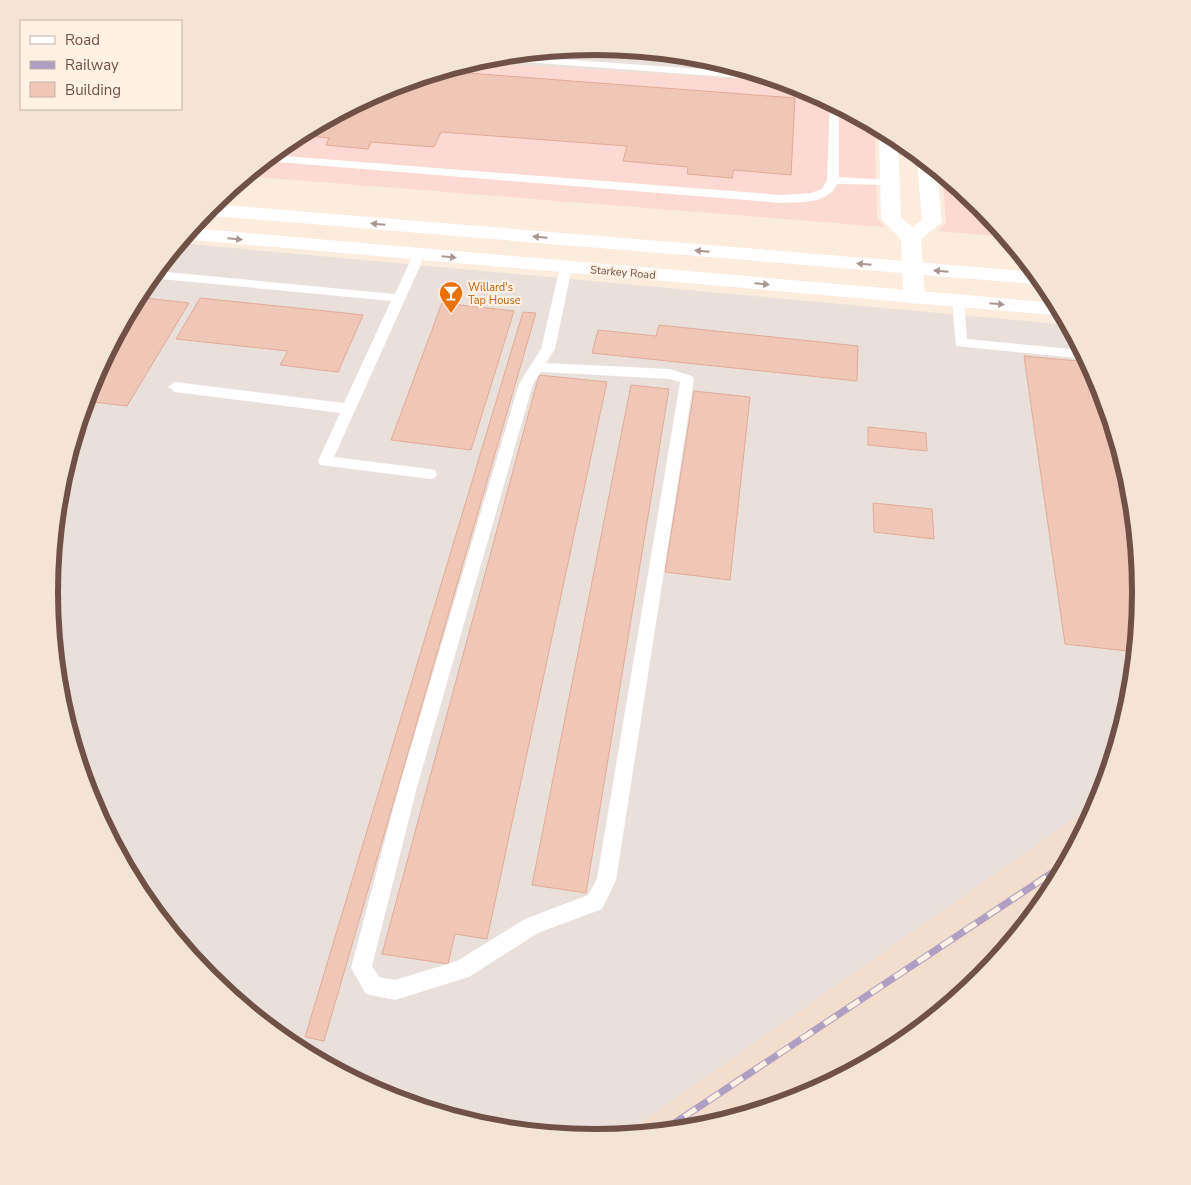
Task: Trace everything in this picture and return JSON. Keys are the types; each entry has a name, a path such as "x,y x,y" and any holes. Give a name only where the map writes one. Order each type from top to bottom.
{"main road":[{"path":"888,142 891,219 911,237 914,297"},
{"path":"911,237 932,222 928,170"},
{"path":"216,211 1031,278"},
{"name":"Starkey Road","path":"194,235 1052,309"}],"lane":[{"path":"527,60 741,75"},
{"path":"278,159 782,199 811,197 825,192 832,186 834,111"},
{"path":"833,180 890,183"},
{"path":"929,182 944,183"},
{"path":"419,255 325,461 430,474"},
{"path":"538,367 670,374 686,379 606,880 595,902 532,926 462,970 395,990 373,987 361,968 408,787 526,384 548,349 566,267"},
{"path":"162,276 399,298"},
{"path":"958,300 961,343 1078,354"},
{"path":"175,386 349,409"}],"shaded area":[{"path":"560,56 631,56 700,65 754,79 500,64"},
{"path":"500,64 754,79 833,110 875,134 877,218 885,227 255,177 297,146 358,110 423,84 456,73 491,65"},
{"path":"943,182 976,212 998,236 938,231 946,223"},
{"path":"186,244 1061,324 1078,355 1092,387 1115,453 1123,488 1132,557 1132,628 1123,697 1115,732 1087,810 632,1129 560,1129 491,1120 456,1112 423,1101 358,1075 327,1058 268,1019 215,973 191,947 169,920 130,861 113,830 87,765 76,732 63,663 59,628 59,557 68,488 76,453 99,387 113,355 149,294"},
{"path":"1087,810 1061,861 1022,920 976,973 923,1019 864,1058 833,1075 801,1089 735,1112 700,1120 632,1129"}],"building":[{"path":"459,72 795,98 791,175 734,170 732,178 687,174 688,167 623,161 627,146 441,132 434,147 371,142 368,149 326,145 329,138 312,136 358,110 390,96"},
{"path":"146,298 189,303 127,406 94,402 113,355 130,324"},
{"path":"200,298 363,315 338,372 280,365 288,351 176,339"},
{"path":"442,303 514,311 471,450 391,440"},
{"path":"523,312 536,313 324,1041 305,1037"},
{"path":"659,325 858,346 857,381 592,353 598,330 656,336"},
{"path":"1024,356 1081,361 1092,387 1115,453 1128,522 1133,592 1129,651 1065,644"},
{"path":"539,375 607,382 487,939 455,934 448,964 382,954"},
{"path":"631,385 669,389 586,893 532,885"},
{"path":"694,391 750,397 730,580 665,572"},
{"path":"868,427 926,433 927,451 868,445"},
{"path":"873,503 932,509 934,539 874,532"}],"railway":[{"path":"673,1124 1054,871"}],"place":[{"name":"Willard's Tap House","path":"451,314"}]}
